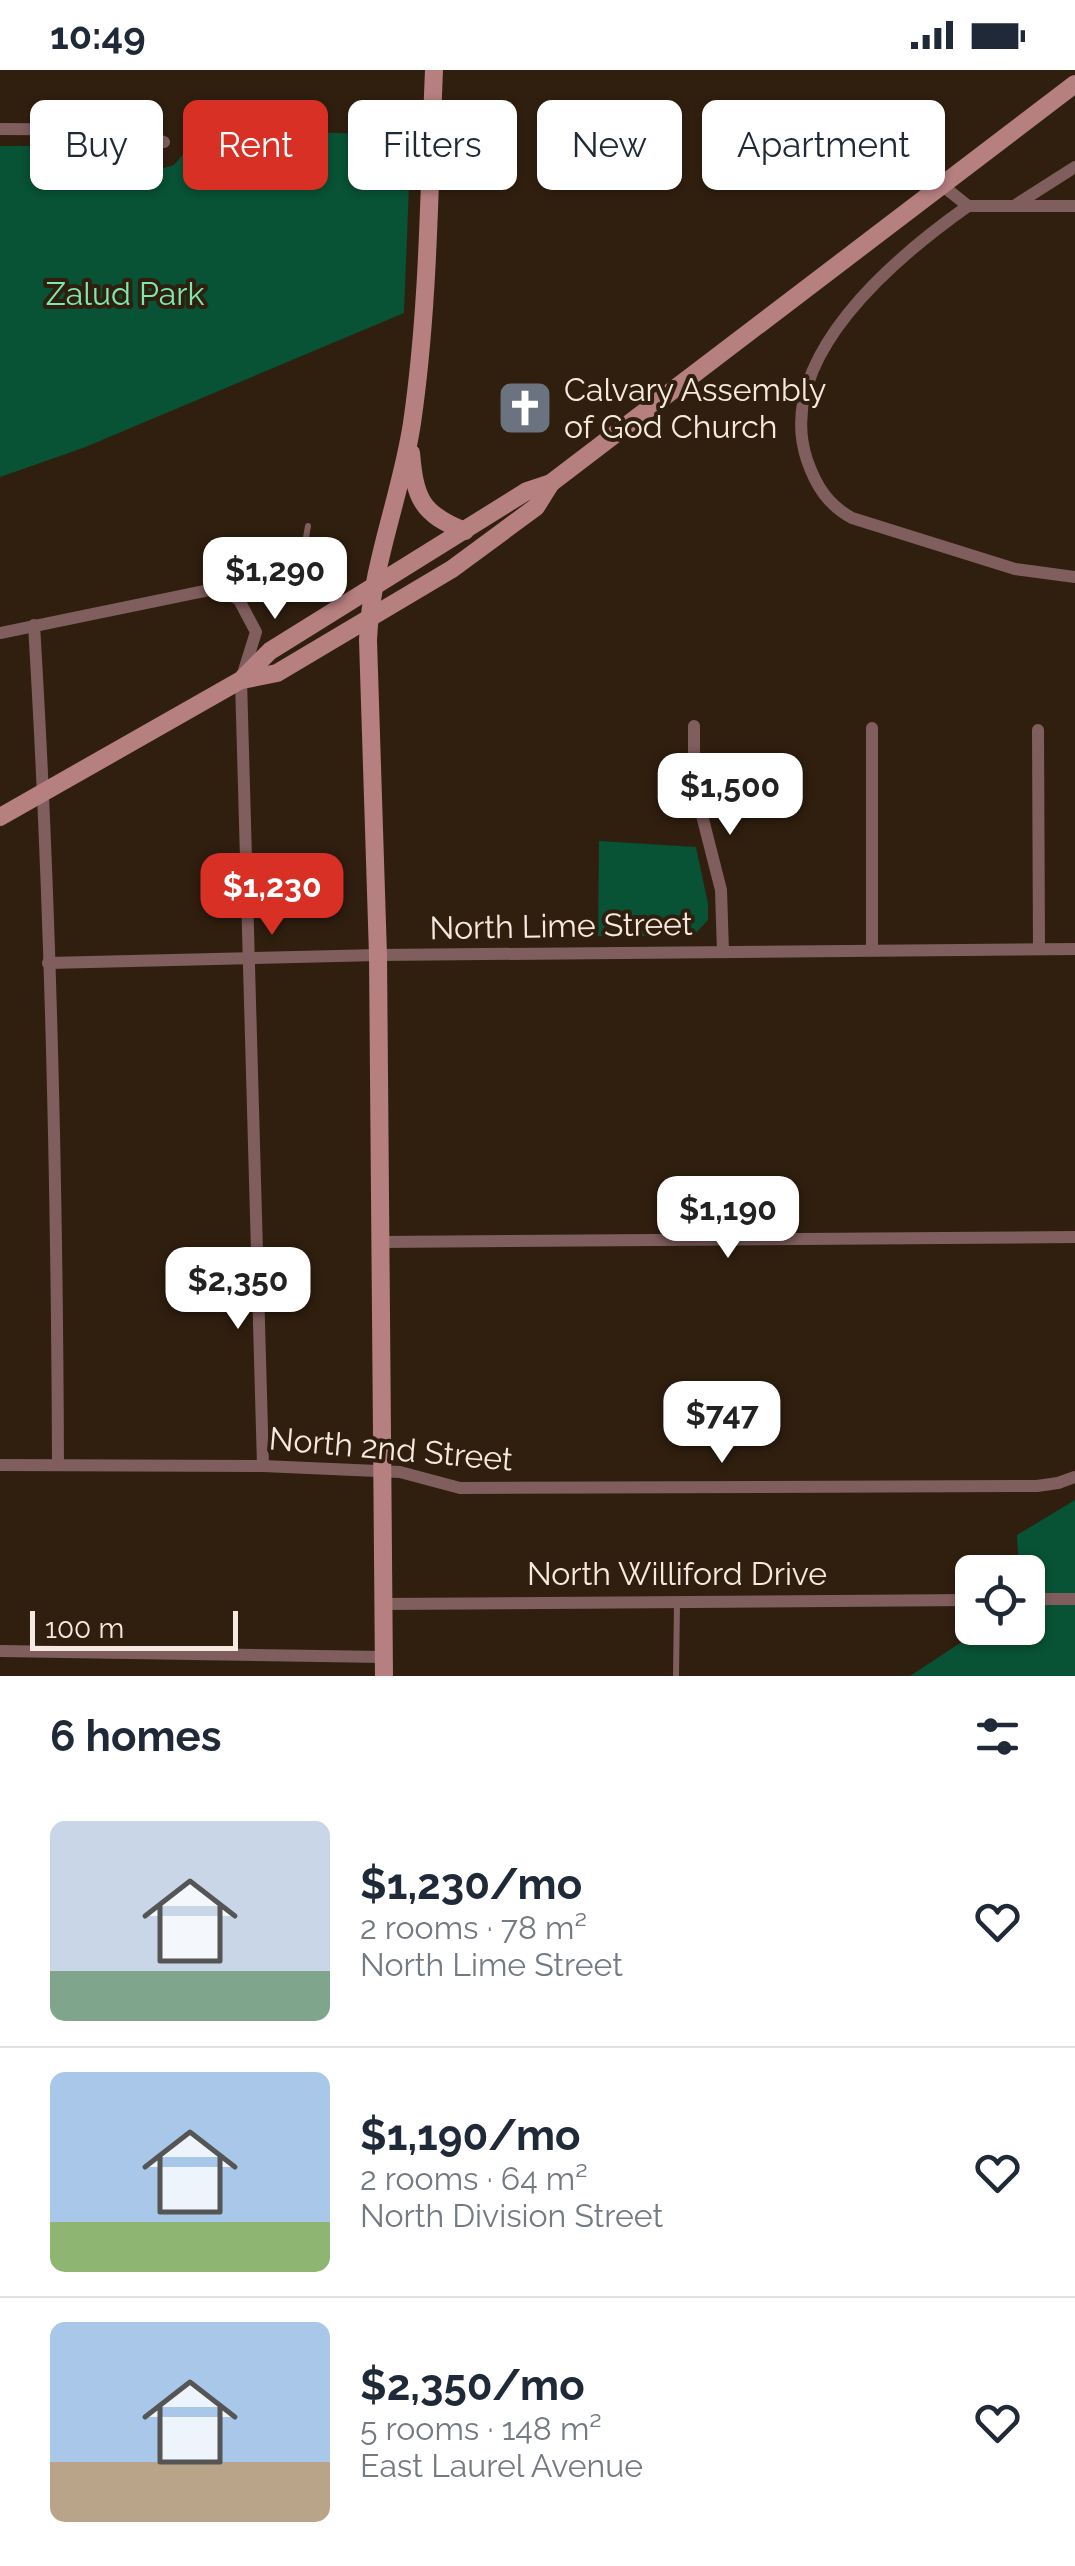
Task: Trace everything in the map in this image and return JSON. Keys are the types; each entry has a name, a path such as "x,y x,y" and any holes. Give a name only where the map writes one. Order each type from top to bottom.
{"main road":[{"path":"384,1666 378,956 368,620 410,435 423,328 434,70"},
{"path":"945,184 1075,84"},
{"path":"0,816 241,680 270,651 527,492 551,483 938,190"},
{"path":"410,435 416,493 434,516 465,532"},
{"path":"241,680 277,673 452,569 536,506 551,483"}],"street":[{"path":"0,129 133,130 164,142"},
{"path":"1017,204 1075,167"},
{"path":"945,188 968,206"},
{"path":"1075,206 968,206 920,241 881,277 832,334 802,403 804,454 826,500 836,510 1015,569 1075,578"},
{"path":"0,633 273,577"},
{"path":"225,589 239,600 256,632 241,680 262,1466"},
{"path":"34,626 44,792 56,1192 58,1465"},
{"path":"694,726 696,796 721,890 723,952"},
{"path":"872,728 872,950"},
{"path":"1038,730 1039,949"},
{"name":"North Lime Street","path":"48,963 1075,949"},
{"path":"380,1242 1075,1237"},
{"name":"North 2nd Street","path":"0,1465 262,1466 400,1472 460,1488 1037,1486 1075,1477"},
{"path":"1045,1600 1075,1599"},
{"name":"North Williford Drive","path":"382,1604 955,1600"},
{"path":"0,1650 384,1666"}],"lane":[{"path":"273,577 305,543 308,526"},
{"path":"220,562 225,589"},
{"path":"676,1676 677,1602"}],"green space":[{"name":"Zalud Park","path":"328,133 348,133 348,190 409,190 404,313 83,448 0,477 0,146 30,146 30,190 163,190 163,168 174,165 183,154 183,190 328,190"},
{"path":"599,841 696,847 708,920 693,936 598,936"},
{"path":"1075,1500 1075,1676 910,1676 957,1645 1045,1645 1045,1555 1018,1555 1017,1535"}],"place":[{"name":"Calvary Assembly of God Church","path":"525,408"}]}
